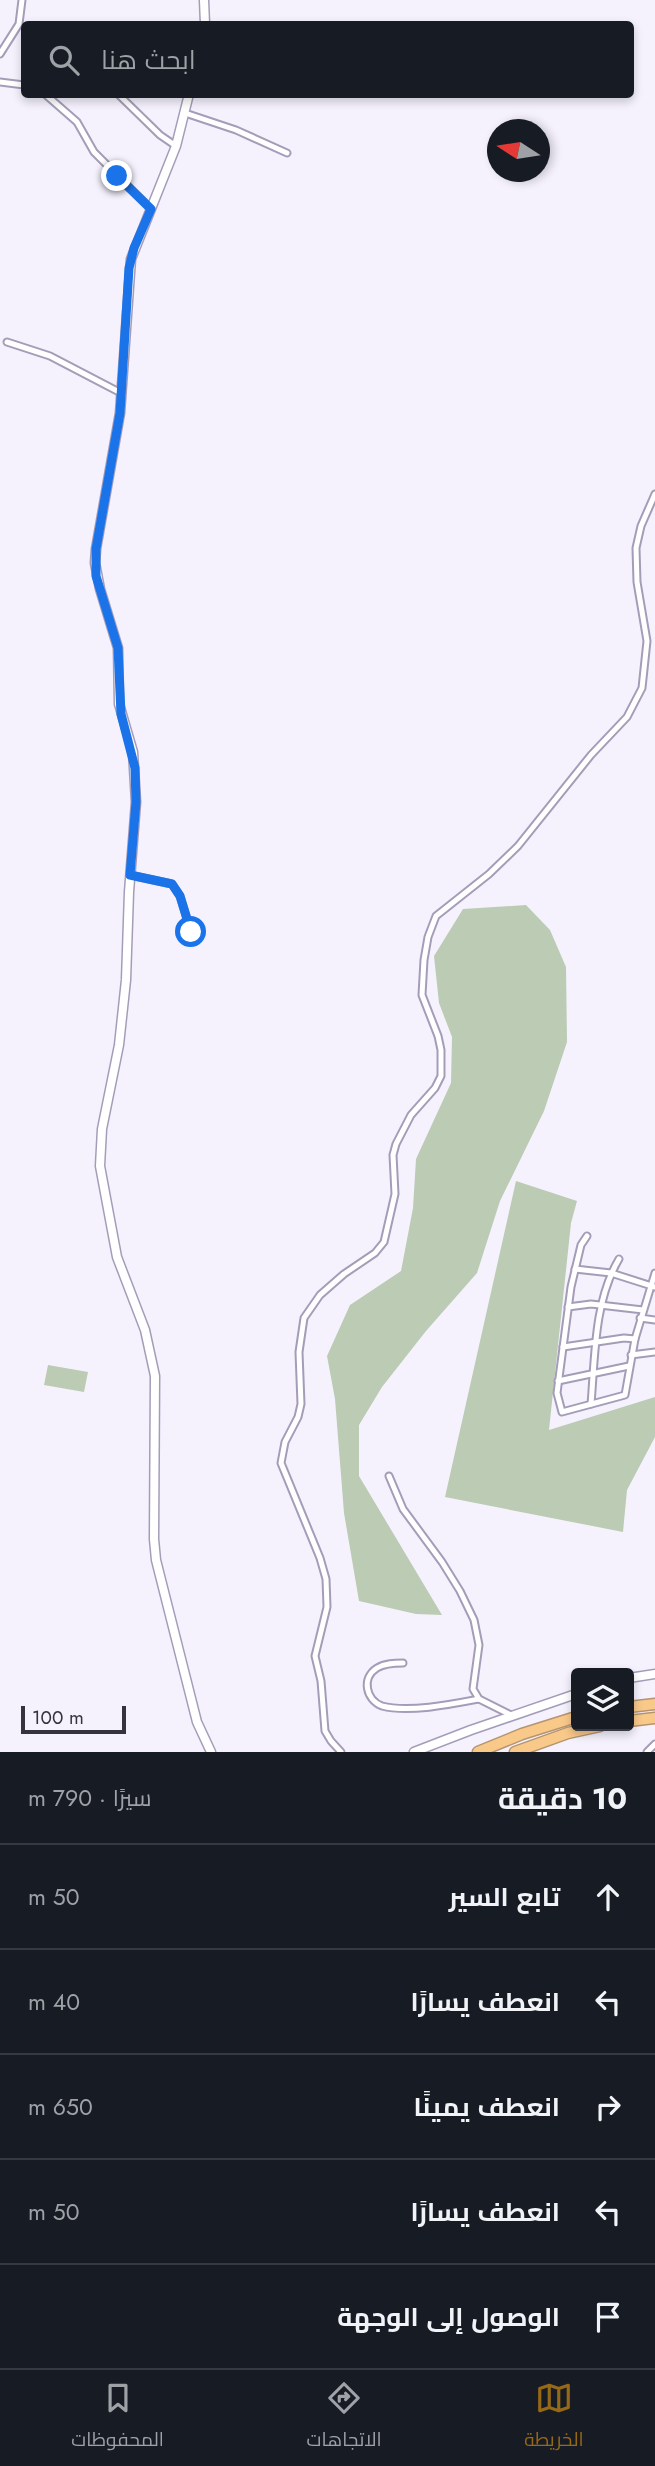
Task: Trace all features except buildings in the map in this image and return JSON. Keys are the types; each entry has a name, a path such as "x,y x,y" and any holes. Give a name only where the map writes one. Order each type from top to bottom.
{"highway":[{"path":"634,1706 655,1704"},
{"path":"634,1720 655,1718"},
{"path":"478,1752 571,1719"},
{"path":"515,1752 577,1731"}],"street":[{"path":"0,54 19,24 22,0"},
{"path":"204,0 205,21"},
{"path":"0,82 21,85"},
{"path":"50,98 77,122 94,152 151,209"},
{"path":"122,98 160,135 176,146"},
{"path":"188,98 176,146 134,248 129,268 121,393 95,563 118,648 119,704 135,768 136,802 126,979 119,1045 102,1129 100,1166 117,1257 145,1330 155,1376 156,1560 197,1723 211,1752"},
{"path":"185,113 236,130 287,153"},
{"path":"7,342 50,356 121,393"},
{"path":"341,1752 326,1731 316,1656 327,1607 326,1579 281,1463 285,1442 298,1418 301,1404 299,1352 304,1318 320,1296 344,1274 375,1253 384,1242 394,1194 393,1155 396,1144 411,1115 435,1088 441,1076 438,1036 422,995 426,948 436,916 489,874 518,846 591,755 627,717 642,688 647,641 637,582 636,548 648,506 655,494"},
{"path":"130,875 172,884 180,896 191,932"},
{"path":"587,1236 581,1245 575,1269 562,1346 557,1393 562,1412 625,1395 640,1318 655,1273"},
{"path":"591,1405 602,1305 611,1273 619,1259"},
{"path":"575,1269 611,1273 652,1287"},
{"path":"568,1307 602,1305 643,1310"},
{"path":"640,1318 655,1321"},
{"path":"562,1346 635,1339"},
{"path":"631,1355 655,1352"},
{"path":"558,1381 629,1366"},
{"path":"389,1476 403,1509 442,1562 474,1620 479,1645 473,1689 479,1699 513,1717"},
{"path":"403,1663 383,1665 371,1674 367,1690 372,1700 394,1708 437,1706 479,1699"},
{"path":"634,1677 655,1674"},
{"path":"414,1752 571,1696"},
{"path":"647,1752 655,1744"}],"green space":[{"path":"526,905 550,930 566,967 567,1042 544,1111 500,1201 477,1273 382,1387 359,1425 359,1476 442,1615 416,1614 359,1601 344,1513 335,1399 327,1356 350,1305 401,1271 413,1208 416,1159 451,1083 452,1037 439,1003 434,956 463,909"},
{"path":"516,1181 577,1201 571,1223 549,1430 655,1397 655,1437 627,1490 623,1532 445,1497"},
{"path":"48,1365 88,1372 84,1392 44,1385"}],"route":[{"path":"117,176 151,209 134,248 129,268 120,413 96,549 96,576 118,648 119,704 135,768 136,802 130,875 172,884 180,896 191,932"}]}
